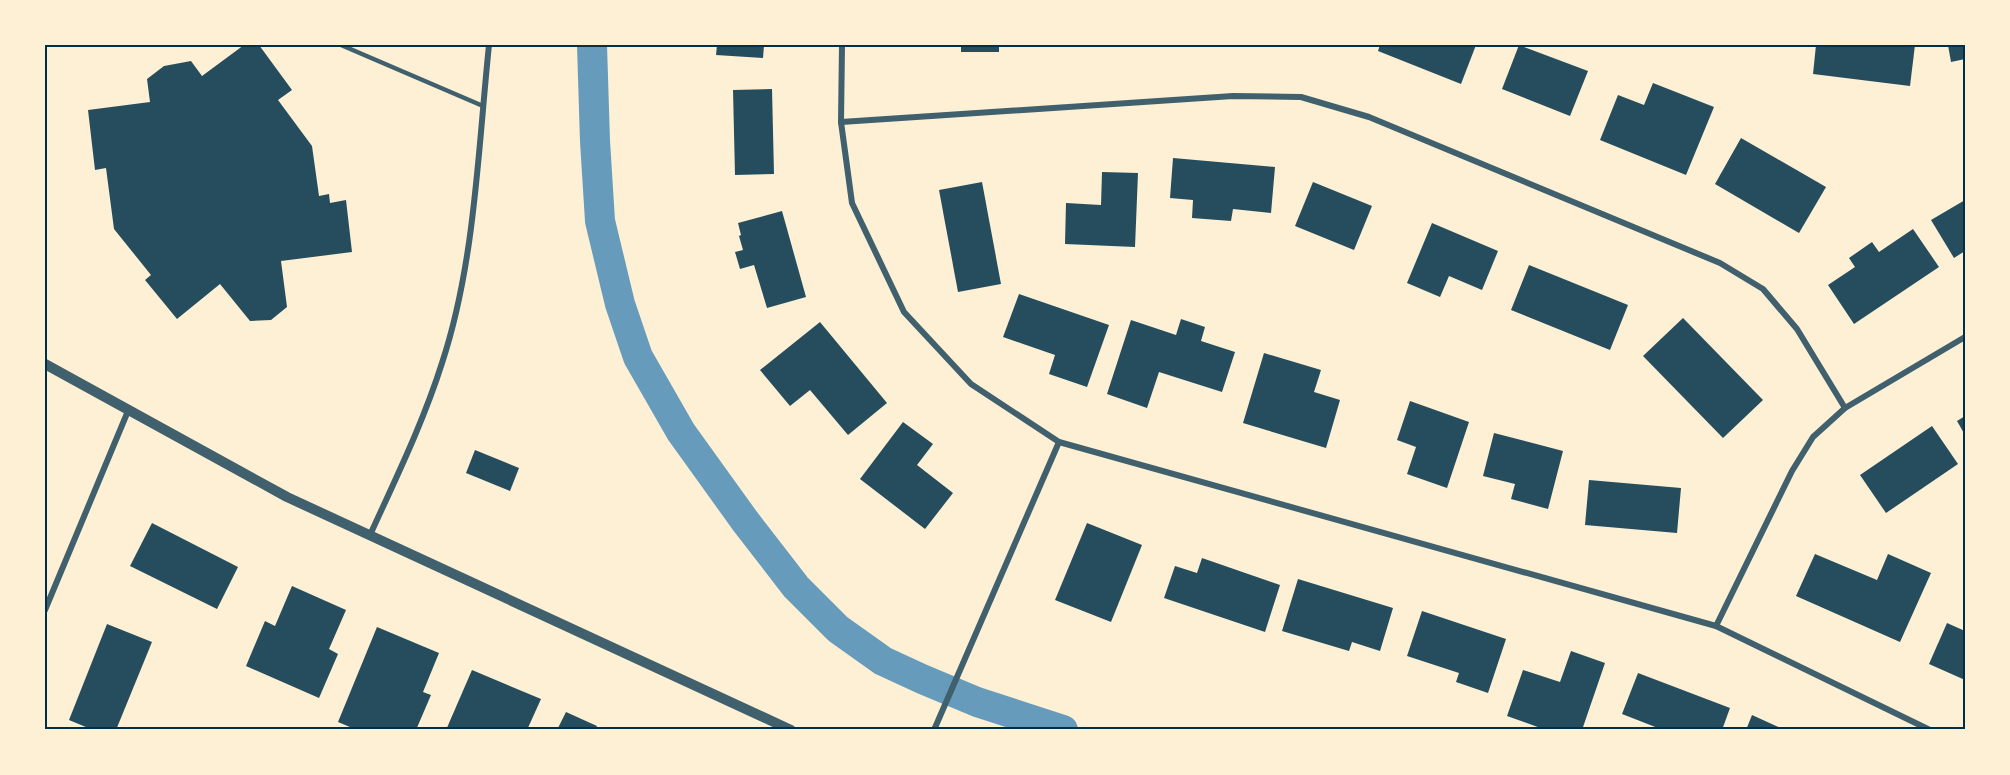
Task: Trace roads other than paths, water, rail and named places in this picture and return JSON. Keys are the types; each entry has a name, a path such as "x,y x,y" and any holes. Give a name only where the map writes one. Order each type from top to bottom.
{"street":[{"path":"370,535 418,430 442,362 458,303 469,236 489,45"},
{"path":"842,45 841,122 852,203 904,312 971,384 1059,442 1716,626 1930,730"},
{"path":"841,122 1233,96 1301,97 1369,117 1720,263 1763,290 1797,329 1845,408"},
{"path":"1716,626 1792,471 1813,436 1845,408 1965,337"},
{"path":"45,364 286,497 791,730"},
{"path":"45,610 128,411"},
{"path":"934,730 1059,442"}],"lane":[{"path":"341,45 483,106"}],"waterway":[{"path":"592,45 600,221 620,304 638,357 681,432 796,587 838,629 883,661 922,679 977,702 1063,730"}]}
